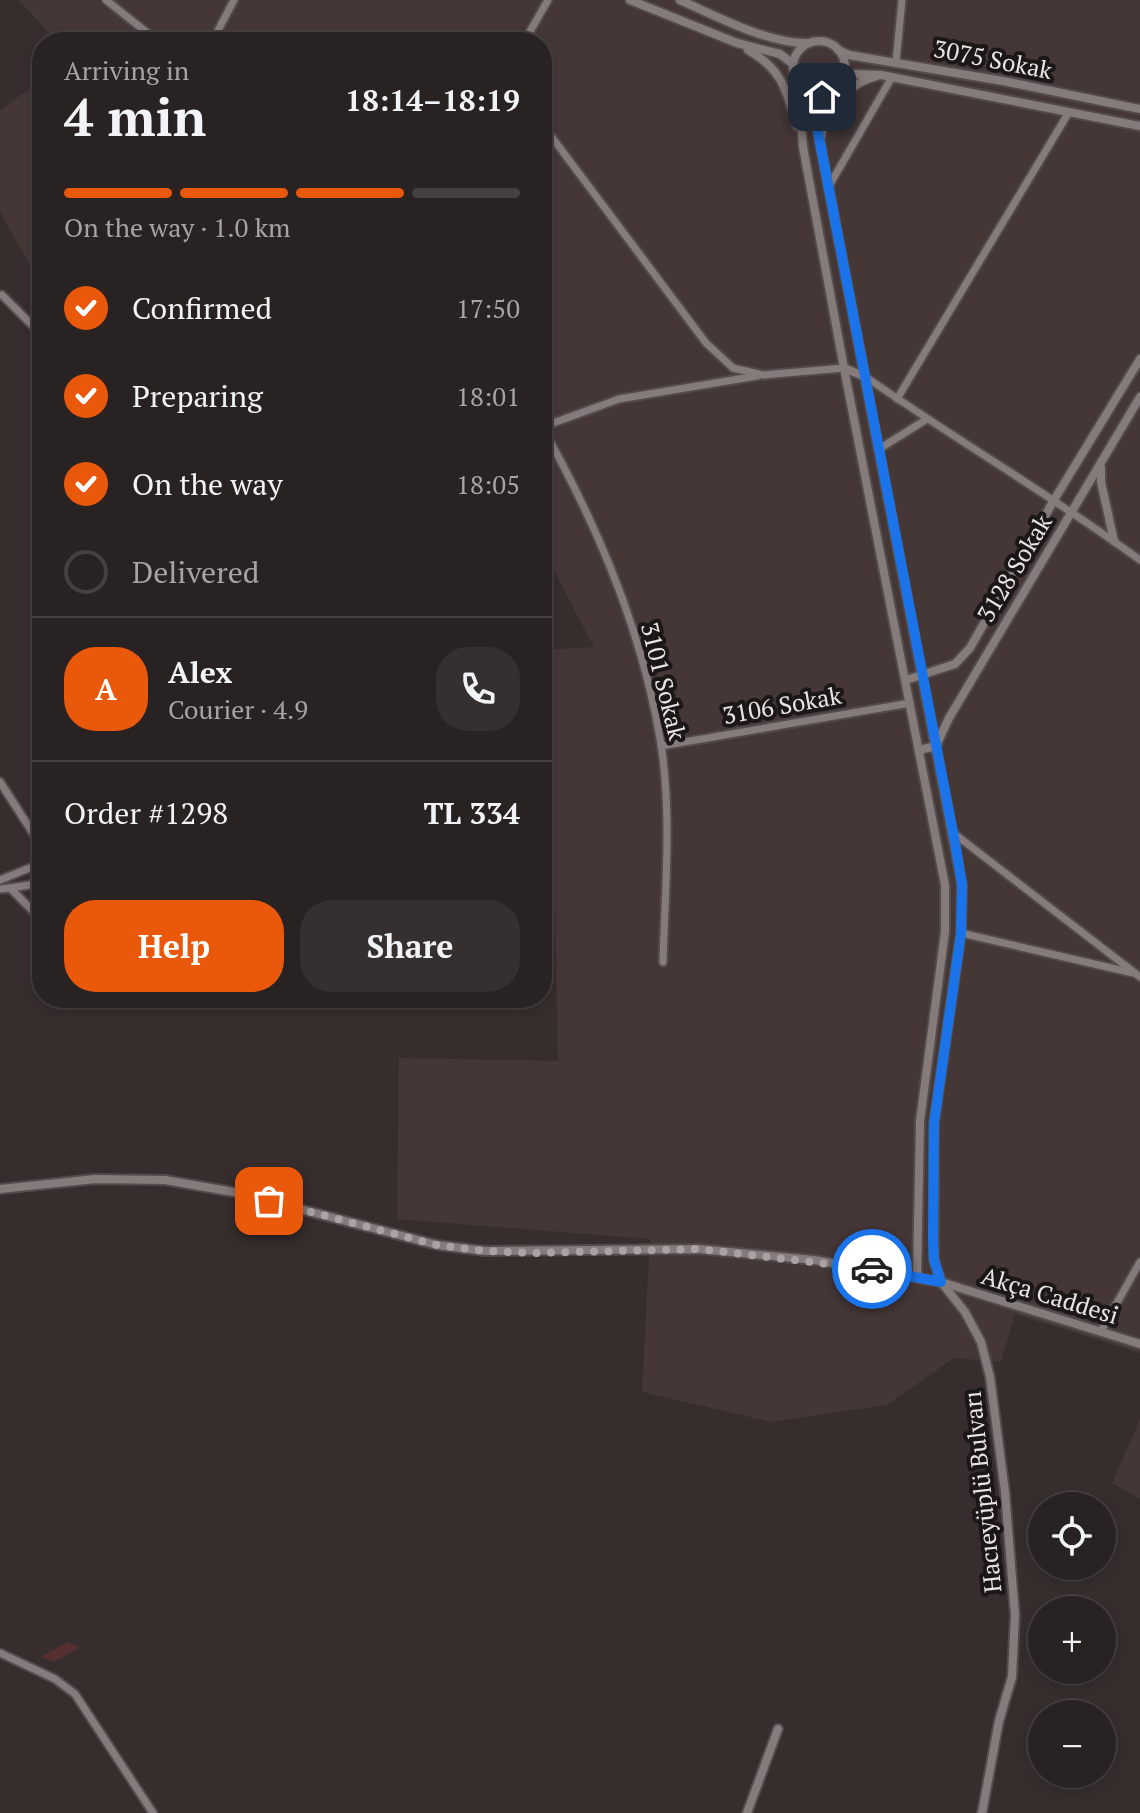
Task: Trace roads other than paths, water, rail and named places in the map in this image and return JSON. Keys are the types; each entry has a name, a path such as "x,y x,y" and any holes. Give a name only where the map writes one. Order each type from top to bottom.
{"street":[{"path":"106,0 146,32"},
{"path":"217,32 234,0"},
{"path":"530,32 548,0"},
{"path":"630,0 737,43 780,54 793,64 798,82 803,147 946,902 945,932 920,1121 917,1277"},
{"path":"680,0 739,26 782,39 826,42 838,50 844,63 842,78 832,89 810,91 798,82"},
{"path":"896,62 902,0"},
{"path":"737,43 766,61 777,73 784,85 803,147"},
{"path":"793,64 798,52 809,43"},
{"name":"3075 Sokak","path":"838,50 849,55 1140,109"},
{"name":"3075 Sokak","path":"842,78 855,74 881,75 1140,126"},
{"path":"821,149 822,129 830,111 862,82 881,75"},
{"path":"829,186 892,77"},
{"name":"Hacıeyüplü Bulvarı","path":"825,92 815,118 962,885 961,933 934,1123 934,1260 941,1282 965,1312 981,1342 990,1377 1005,1492 1016,1644 1012,1677 999,1721 982,1813"},
{"path":"897,399 1069,112"},
{"path":"552,137 706,343 733,368 763,375"},
{"path":"2,295 32,325"},
{"name":"3128 Sokak","path":"906,680 943,670 963,657 1140,359"},
{"path":"552,423 648,392 763,375 844,368 866,377 1071,511 1140,560"},
{"name":"3128 Sokak","path":"936,746 949,718 1140,397"},
{"path":"879,449 927,419"},
{"name":"3101 Sokak","path":"552,446 583,506 624,607 643,664 661,746 667,851 663,962"},
{"path":"1102,464 1101,482 1114,541"},
{"name":"3106 Sokak","path":"661,746 910,703"},
{"path":"919,750 936,746"},
{"path":"0,782 32,832"},
{"path":"952,832 1138,973"},
{"path":"0,880 32,867"},
{"path":"0,889 32,885"},
{"path":"10,888 32,910"},
{"path":"961,933 1138,973"},
{"path":"920,1121 934,1123"},
{"name":"Akça Caddesi","path":"0,1189 95,1179 165,1180 239,1193 437,1245 485,1251 533,1253 699,1249 814,1260 941,1282 1140,1344"},
{"path":"1101,1331 1140,1262"},
{"path":"0,1653 55,1679 75,1694 153,1813"},
{"path":"747,1813 778,1729"}]}
